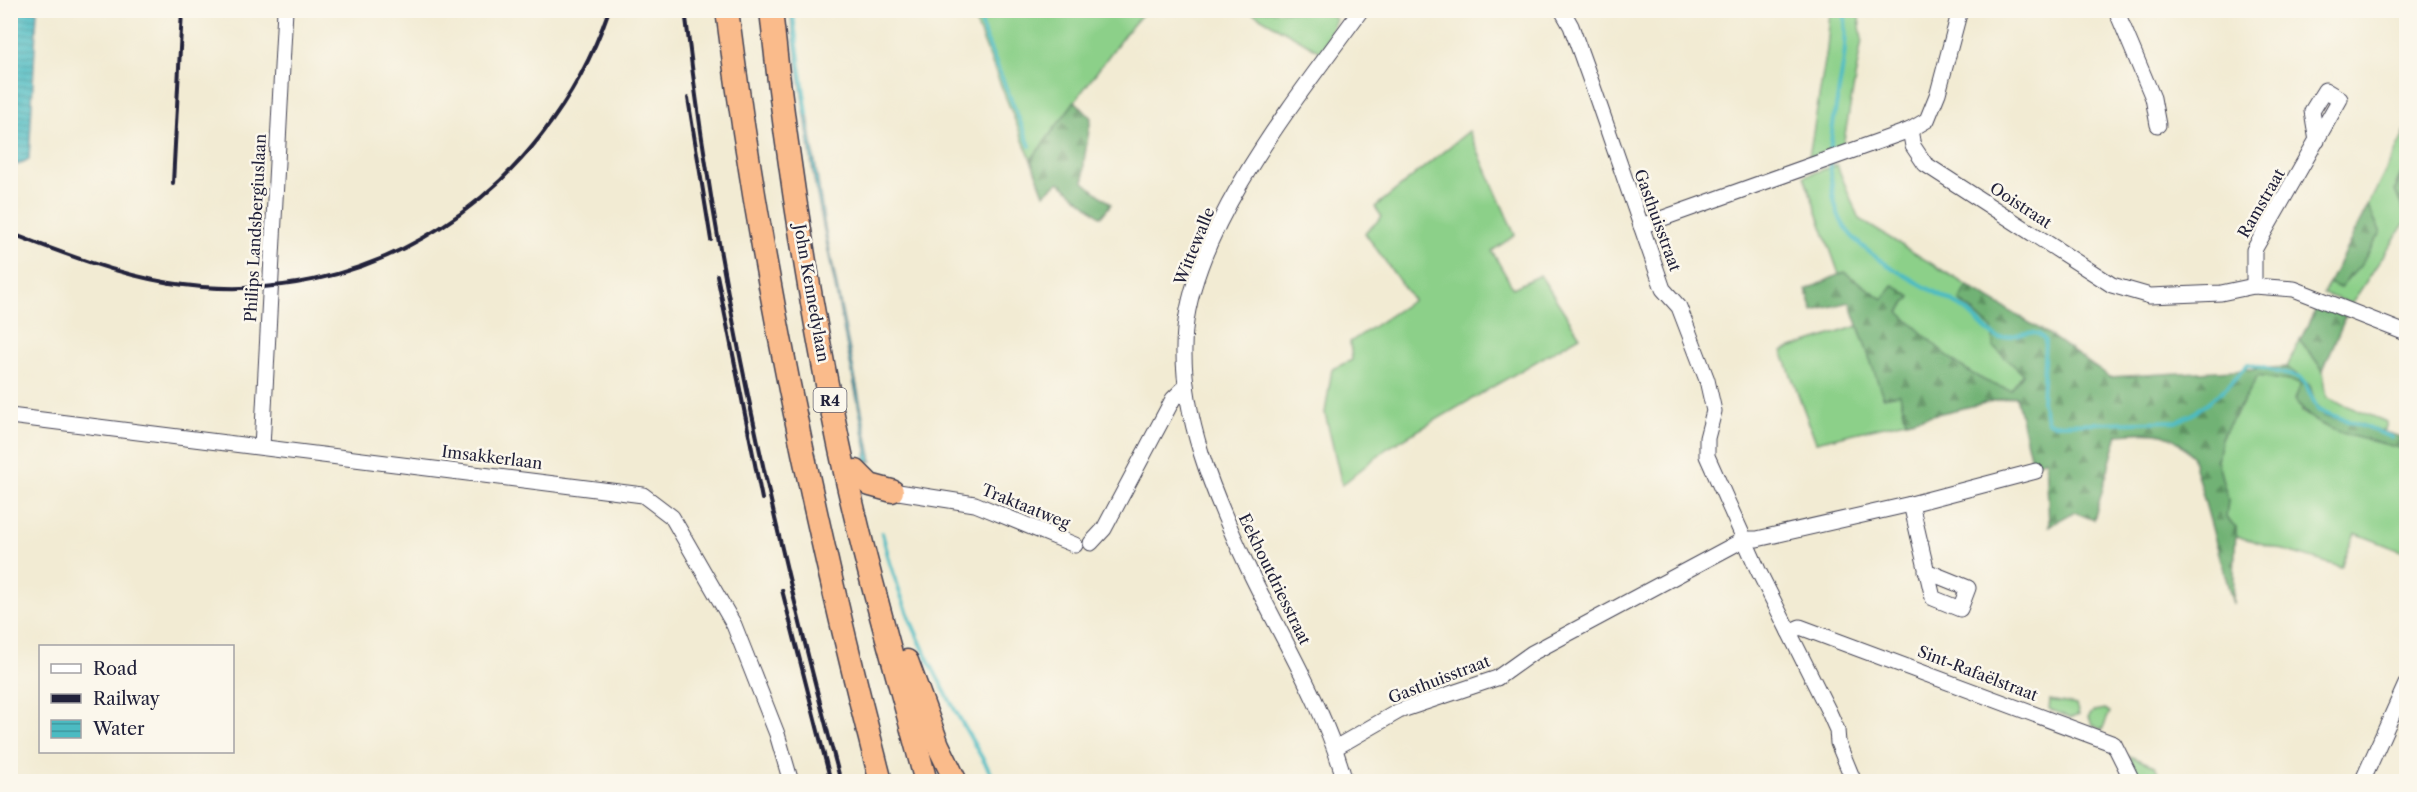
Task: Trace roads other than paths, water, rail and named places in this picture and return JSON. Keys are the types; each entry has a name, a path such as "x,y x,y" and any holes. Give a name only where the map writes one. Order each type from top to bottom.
{"highway":[{"name":"R4","path":"727,10 778,326 834,602 881,782"},
{"name":"John Kennedylaan","path":"759,10 767,94 827,440 882,672 912,782"},
{"name":"John Kennedylaan","path":"771,10 796,204 831,401 862,542 926,782"},
{"path":"778,326 783,383 818,578 865,782"},
{"path":"831,401 845,428 904,653 938,745 956,782"},
{"path":"856,471 870,485 892,491"},
{"path":"868,519 874,502 892,491"}],"street":[{"name":"Philips Landsbergiuslaan","path":"262,447 285,10"},
{"name":"Wittewalle","path":"1186,386 1185,329 1198,276 1219,223 1294,102 1361,10"},
{"name":"Gasthuisstraat","path":"1562,10 1575,36 1663,289 1679,307 1707,380 1714,411 1707,438 1707,456 1837,730 1838,743 1854,782"},
{"path":"1641,226 1910,130 1927,120 1938,93 1960,10"},
{"path":"2116,10 2154,98 2158,125"},
{"name":"Ooistraat","path":"1910,130 1913,146 1925,164 2112,285 2150,296 2221,293 2254,286 2294,289 2406,333"},
{"name":"Ramstraat","path":"2254,286 2254,250 2317,141"},
{"path":"1091,543 1104,529 1173,399 1186,386"},
{"name":"Eekhoutdriesstraat","path":"1186,386 1217,498 1257,586 1325,719 1345,782"},
{"name":"Imsakkerlaan","path":"10,416 643,495 672,517 734,625 777,734 791,782"},
{"path":"1745,539 1757,539 1911,504 2036,471"},
{"name":"Traktaatweg","path":"892,491 975,504 1075,545"},
{"path":"1911,504 1926,571"},
{"name":"Gasthuisstraat","path":"1335,748 1399,711 1497,678 1532,653 1745,539"},
{"name":"Sint-Rafaëlstraat","path":"1789,632 1800,627 2114,744 2133,782"},
{"path":"2362,782 2406,684"}],"water":[{"path":"10,11 37,11 29,159 18,165 10,162"},
{"path":"790,11 792,11 825,227 872,461 865,462 867,450 814,179"}],"waterway":[{"path":"792,10 807,114"},
{"path":"979,10 984,34 1030,146"},
{"path":"1830,154 1845,46 1844,10"},
{"path":"1830,161 1832,189 1839,216 1859,244 1892,268 1960,306 1998,338 2036,333 2045,340 2042,403 2048,422 2055,424 2179,421 2193,414 2227,387 2248,364 2300,378 2305,383 2318,410 2392,437"},
{"path":"882,533 891,568 915,632 944,691 996,782"}],"railway":[{"path":"173,183 182,10"},
{"path":"10,233 109,268 170,283 243,288 313,280 379,259 440,228 494,186 541,135 580,76 609,10"},
{"path":"685,10 712,205 749,399 792,591 841,782"},
{"path":"688,98 711,240"},
{"path":"717,275 762,499"},
{"path":"782,590 831,782"}]}
